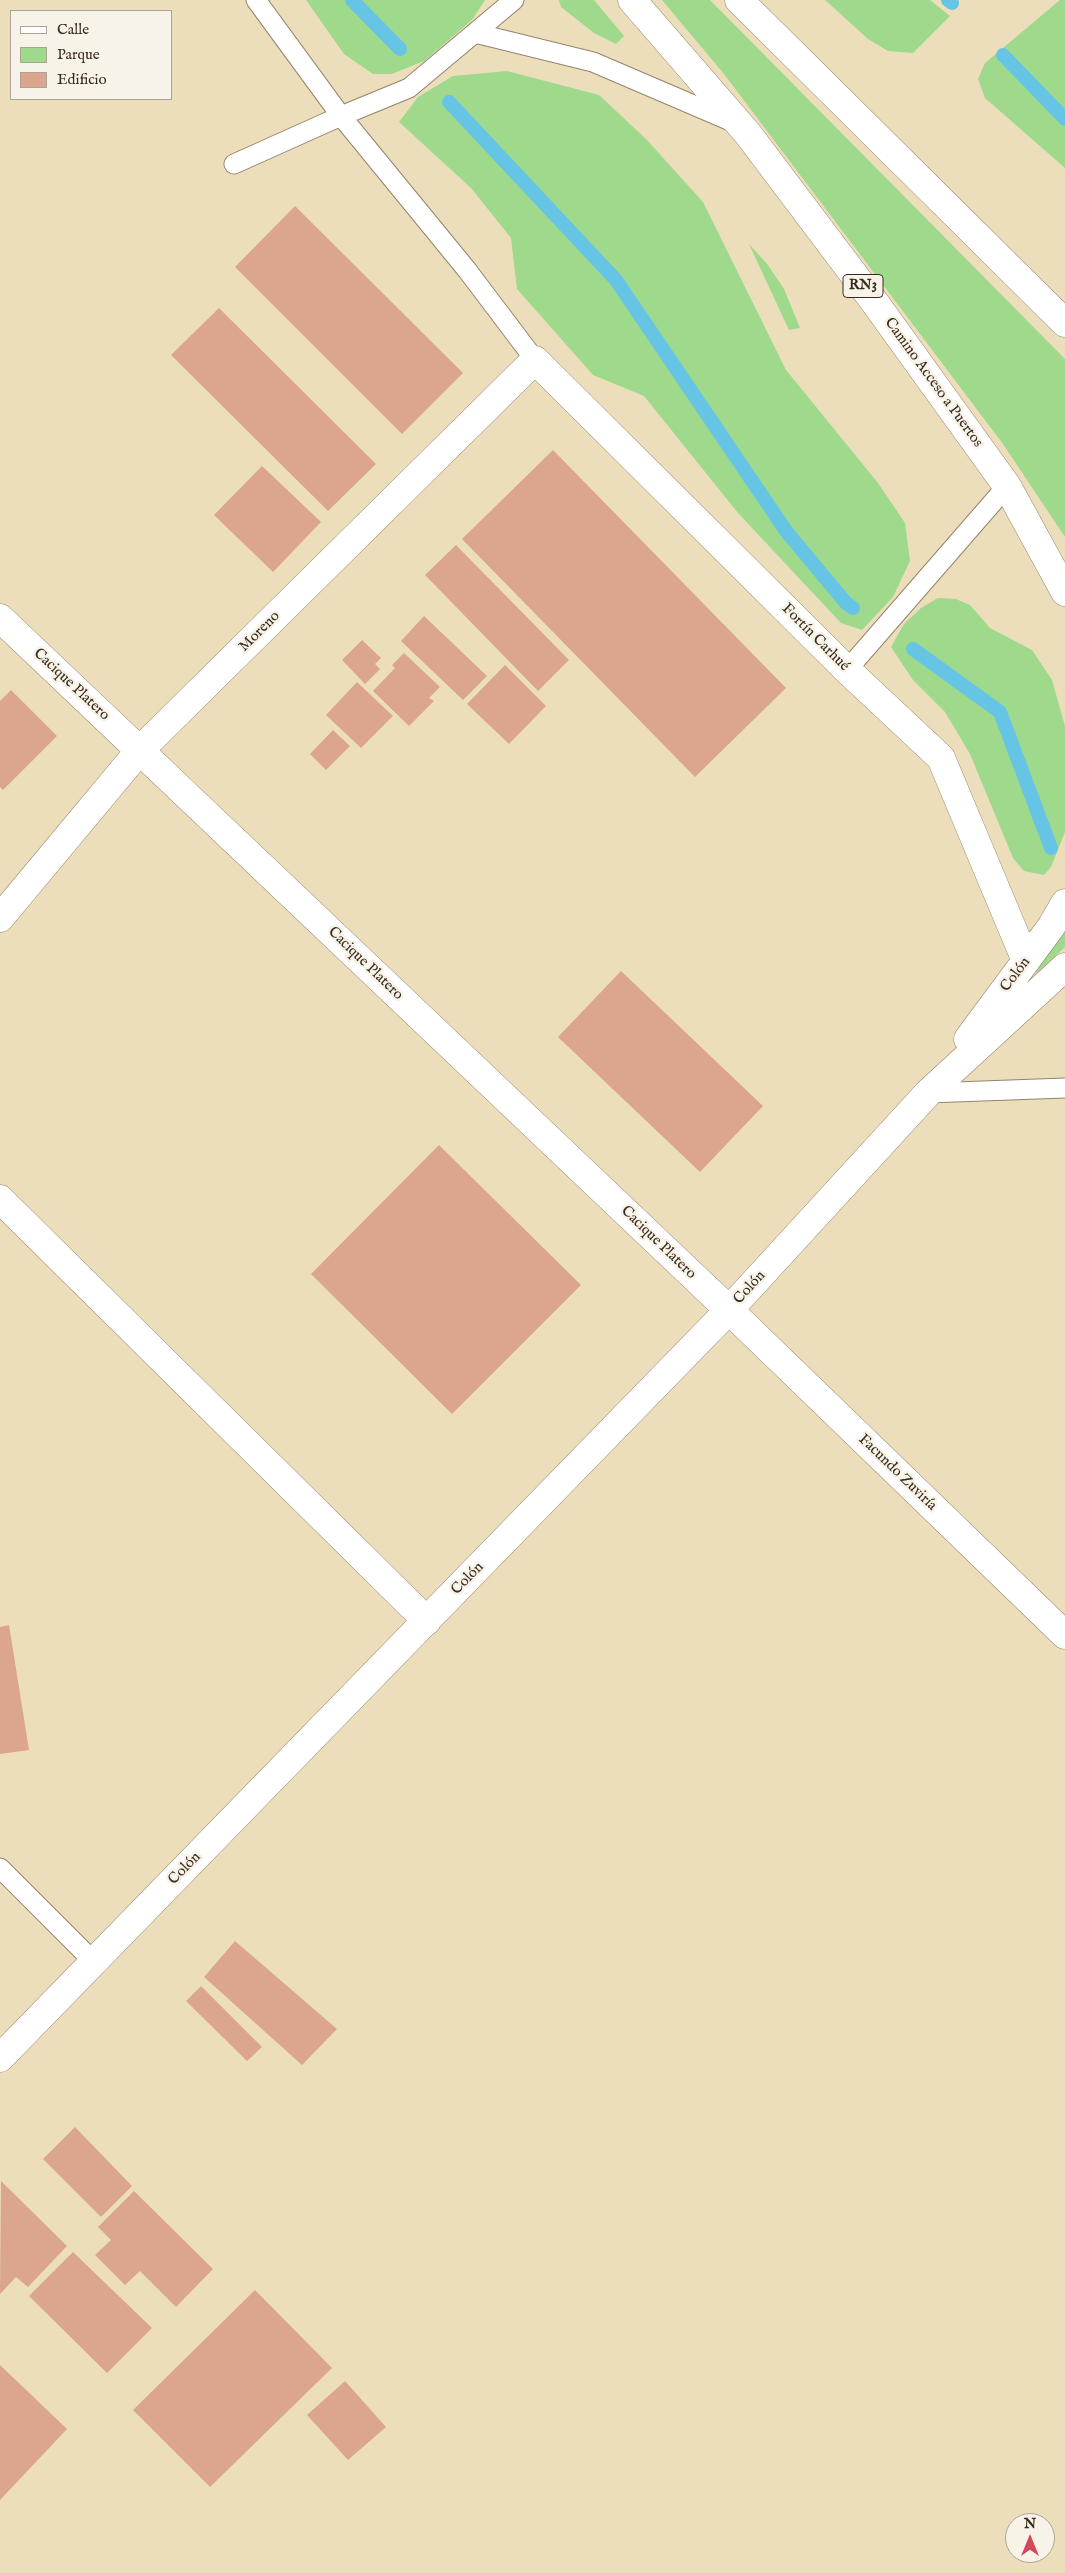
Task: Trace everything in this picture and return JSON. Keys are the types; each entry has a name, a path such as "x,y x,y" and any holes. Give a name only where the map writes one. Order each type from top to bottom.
{"main road":[{"name":"Camino Acceso a Puertos","path":"632,0 739,124 867,292 1007,486 1065,592"},
{"path":"739,0 1065,324"},
{"name":"Fortín Carhué","path":"535,360 847,670 941,758 1026,961"},
{"name":"Moreno","path":"0,918 140,750 535,360"},
{"name":"Cacique Platero","path":"0,618 729,1310"},
{"name":"Colón","path":"928,1093 1051,927 1065,903"},
{"name":"Colón","path":"0,2058 729,1310 928,1093 1065,967"},
{"path":"0,1199 427,1621"},
{"name":"Facundo Zuviría","path":"729,1310 1065,1635"}],"lane":[{"path":"256,0 341,116 467,270 535,360"},
{"path":"234,164 409,88 514,0"},
{"path":"475,32 593,62 739,124"},
{"path":"847,670 1007,486"},
{"path":"928,1093 1065,1088"},
{"path":"0,1868 94,1962"}],"green space":[{"path":"306,0 485,0 472,20 424,61 392,74 373,74 344,54"},
{"path":"559,0 594,0 624,36 616,44 594,33 561,7"},
{"path":"662,0 710,0 1065,359 1065,537 1003,444 724,74"},
{"path":"825,0 930,0 950,16 913,53 888,51 868,39"},
{"path":"1060,0 1065,0 1065,168 985,98 978,79 985,63"},
{"path":"507,71 599,95 646,139 703,202 786,370 878,483 905,523 910,561 893,597 862,630 841,623 738,513 644,396 593,375 517,289 511,238 471,188 399,122 418,97 453,76"},
{"path":"749,244 768,265 784,289 800,328 789,330"},
{"path":"938,598 956,599 970,605 990,628 1032,650 1052,680 1065,726 1065,832 1051,867 1044,875 1024,871 1013,858 970,754 945,712 913,680 891,647 904,624 921,608"},
{"path":"1065,932 1065,947 1037,973 1035,971"}],"building":[{"path":"295,206 463,373 402,434 235,267"},
{"path":"219,308 376,464 328,511 171,355"},
{"path":"553,450 786,688 695,777 462,539"},
{"path":"262,466 321,522 273,572 214,515"},
{"path":"456,545 569,660 538,691 425,575"},
{"path":"424,616 487,676 463,700 401,641"},
{"path":"362,640 381,658 375,664 380,669 365,684 342,660"},
{"path":"404,653 440,687 429,698 434,701 409,726 373,691 395,668 392,665"},
{"path":"505,665 546,706 509,744 467,704"},
{"path":"357,682 393,716 361,748 326,715"},
{"path":"11,690 57,736 3,790 0,787 0,701"},
{"path":"333,730 350,746 326,770 310,754"},
{"path":"621,971 763,1106 700,1172 558,1037"},
{"path":"439,1145 581,1285 452,1414 311,1274"},
{"path":"9,1625 29,1750 0,1754 0,1627"},
{"path":"235,1941 337,2029 302,2065 204,1977"},
{"path":"201,1986 262,2047 247,2061 186,2001"},
{"path":"75,2127 132,2186 101,2217 43,2159"},
{"path":"1,2181 67,2246 28,2287 16,2277 0,2294"},
{"path":"134,2191 213,2269 176,2307 140,2271 125,2285 95,2255 111,2240 98,2227"},
{"path":"73,2252 152,2328 107,2373 29,2296"},
{"path":"255,2290 332,2368 210,2487 133,2410"},
{"path":"0,2365 67,2429 0,2500"},
{"path":"345,2381 386,2427 348,2460 307,2415"}],"waterway":[{"path":"352,0 400,49"},
{"path":"948,0 952,3"},
{"path":"1003,55 1065,119"},
{"path":"449,102 616,280 786,531 846,603 853,608"},
{"path":"913,649 1000,712 1051,848"}]}
